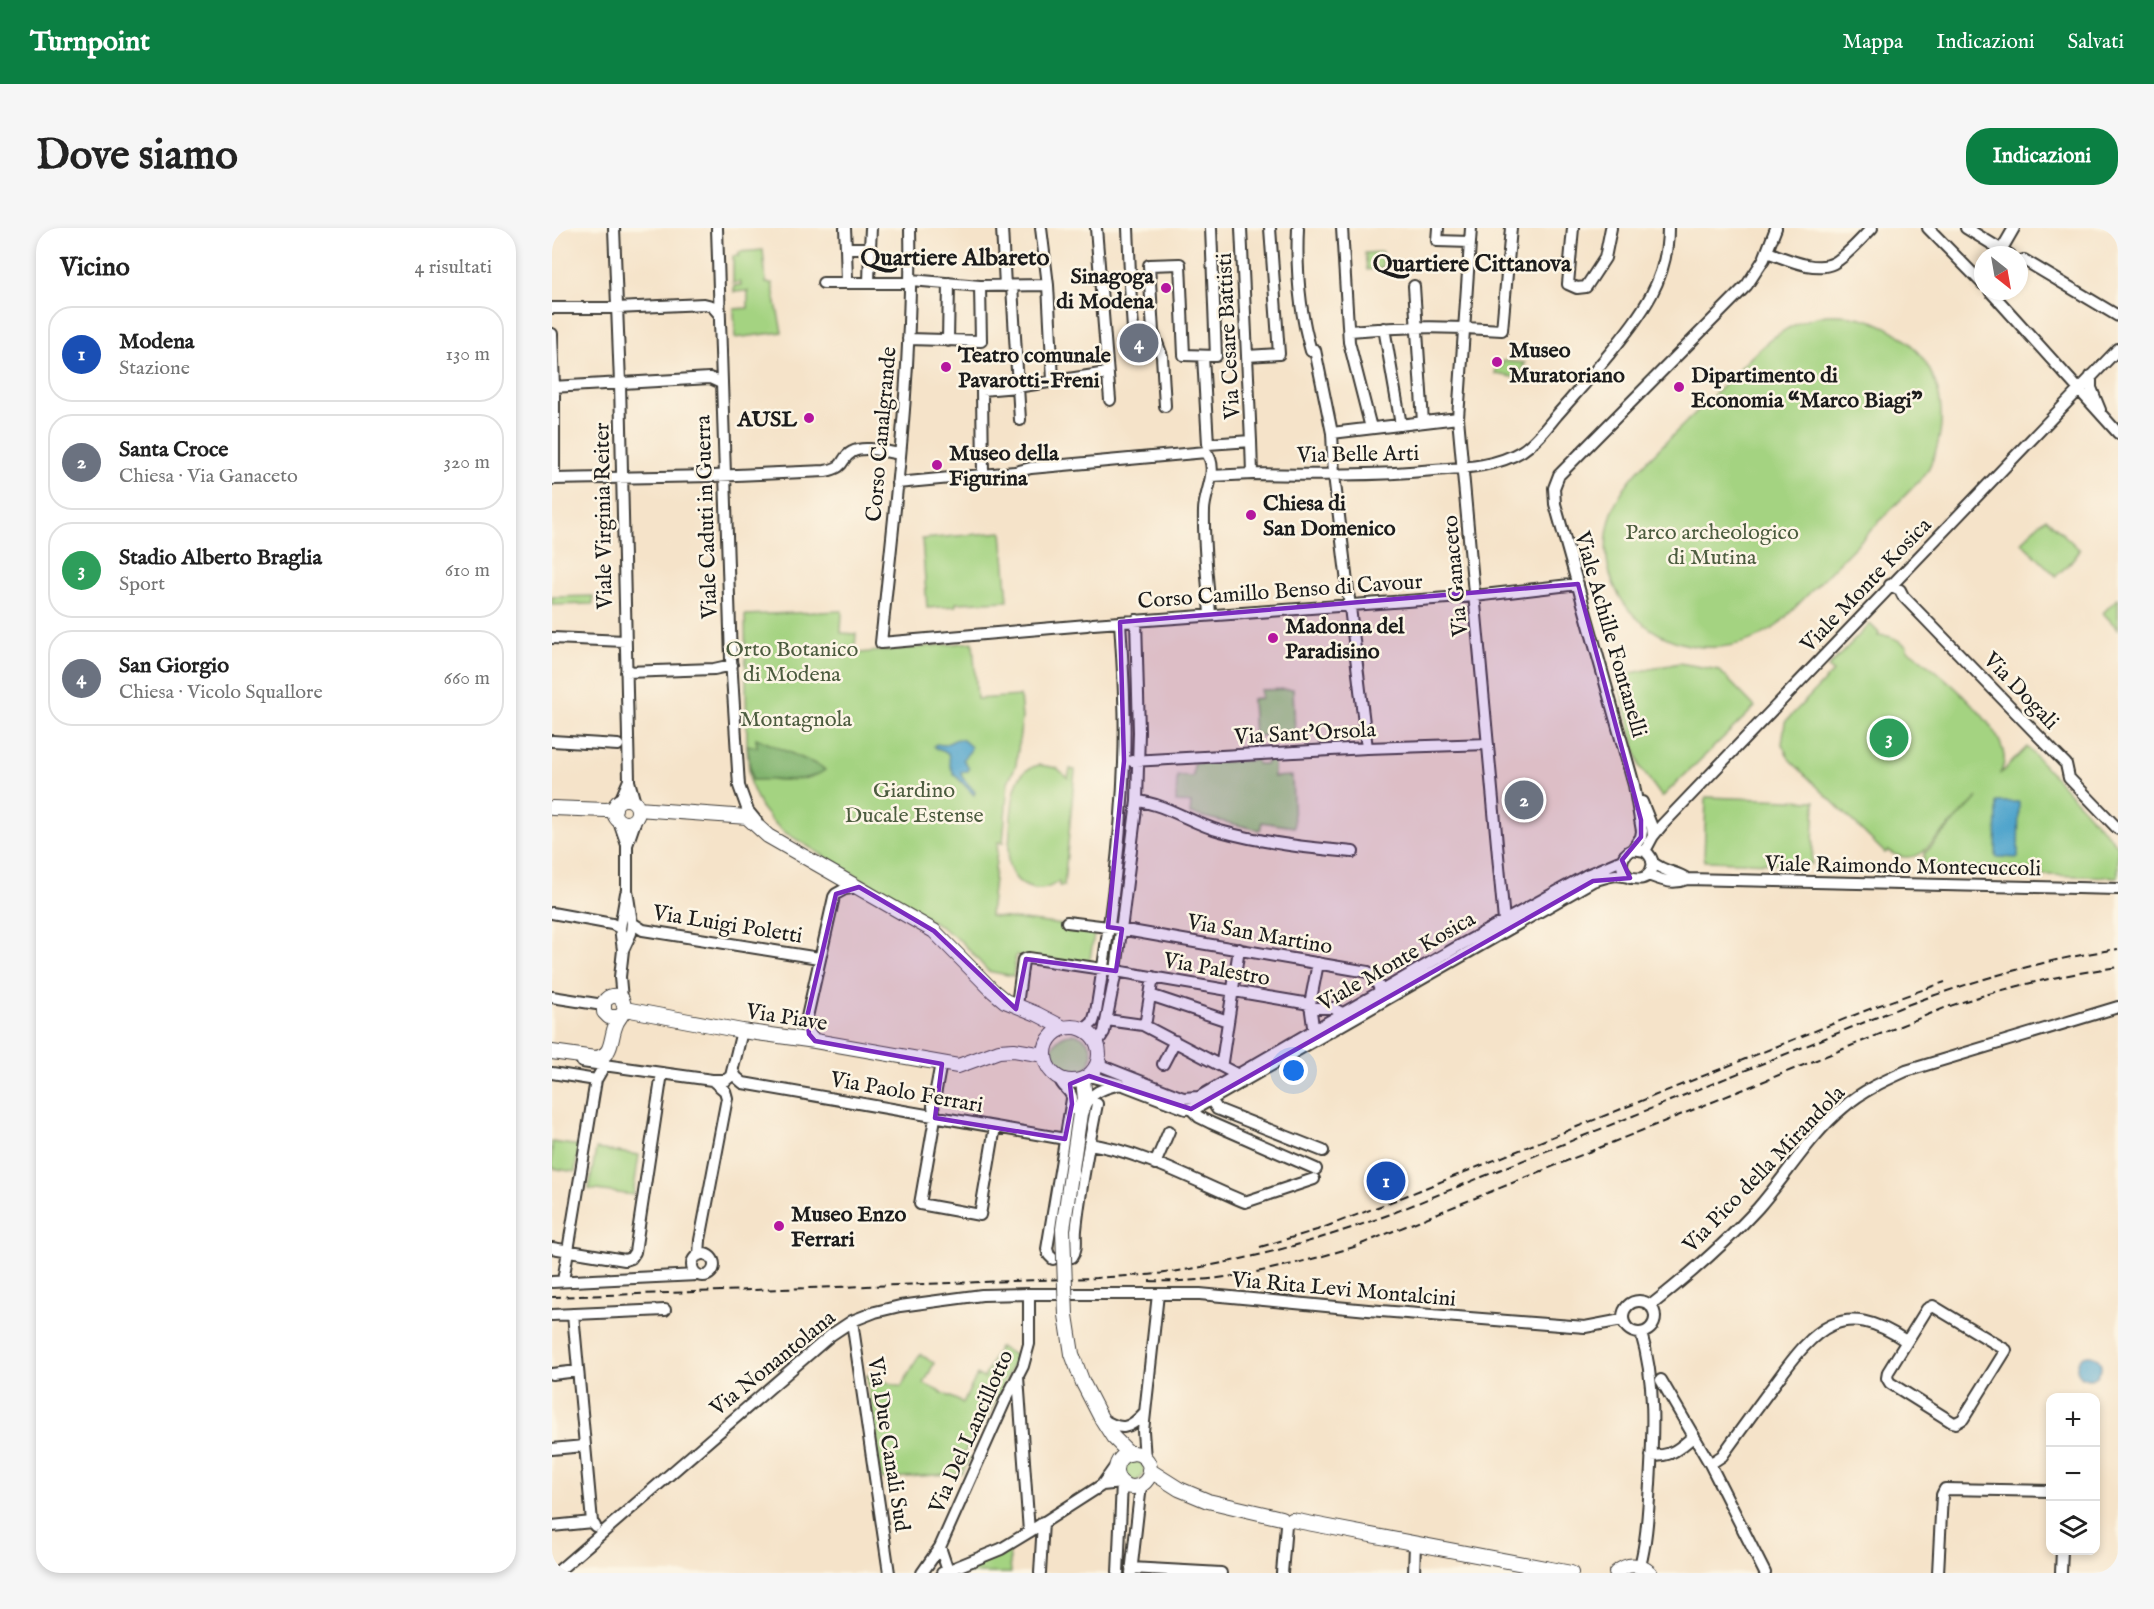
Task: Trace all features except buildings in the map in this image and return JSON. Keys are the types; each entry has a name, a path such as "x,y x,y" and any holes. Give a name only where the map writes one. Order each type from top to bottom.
{"main road":[{"path":"552,808 618,809 628,799 636,810 747,818 768,836 784,845"},
{"path":"618,809 629,823 636,810"},
{"name":"Viale Caduti in Guerra","path":"784,845 934,931 993,991 1005,1000 1064,1028"},
{"path":"552,1052 602,1057 609,1051 615,1026 614,1007"},
{"name":"Via Piave","path":"614,1007 742,1031 815,1041 958,1066 1003,1051 1014,1050 1044,1055"},
{"path":"1075,1027 1084,1030 1097,1042 1099,1058 1095,1069 1076,1079 1048,1068 1044,1055 1050,1038 1064,1028 1075,1027"},
{"path":"1076,1079 1081,1109 1063,1229 1066,1315 1072,1354 1083,1383 1125,1458"},
{"path":"1125,1458 1139,1455 1147,1465 1186,1492 1208,1502 1286,1521 1571,1573"},
{"path":"1125,1458 1117,1474 1123,1490 1141,1485 1146,1480 1147,1465"},
{"path":"1616,1573 1626,1566 1645,1569"}],"street":[{"name":"Viale Virginia Reiter","path":"614,228 629,780 618,809"},
{"name":"Viale Caduti in Guerra","path":"717,228 732,665 740,792 753,818 784,845"},
{"path":"845,228 847,282"},
{"path":"869,282 871,228"},
{"name":"Corso Canalgrande","path":"881,643 906,395 911,282 910,228"},
{"path":"1002,228 1020,420"},
{"path":"1041,228 1048,285 1053,380"},
{"path":"1096,228 1110,400"},
{"path":"1128,228 1130,273"},
{"path":"1165,406 1162,356 1153,332 1149,265 1180,264 1184,355 1216,356 1211,228"},
{"name":"Via Cesare Battisti","path":"1241,228 1252,474"},
{"path":"1247,356 1279,354 1270,228"},
{"path":"1298,228 1297,269 1300,310 1313,350 1332,433 1334,475 1366,748"},
{"path":"1342,228 1349,337 1371,428"},
{"path":"1438,228 1437,241 1470,242"},
{"name":"Via Ganaceto","path":"1471,228 1458,418 1504,921"},
{"path":"1349,337 1384,328 1417,326 1502,330 1511,228"},
{"path":"1573,228 1568,284 1577,288 1586,287 1605,258 1611,228"},
{"name":"Via Belle Arti","path":"1211,476 1383,475 1502,461 1522,451 1537,438 1578,391 1627,332 1651,297 1664,264 1668,228"},
{"path":"1776,228 1767,252 1800,264 1826,266 1837,261 1872,228"},
{"path":"1929,228 1974,272"},
{"path":"1966,228 1993,246"},
{"path":"2007,246 2014,228"},
{"path":"846,248 870,248"},
{"name":"Viale Achille Fontanelli","path":"1633,849 1642,831 1634,785 1553,494 1559,475 1740,293 1759,269 1767,252"},
{"path":"2028,262 2118,316"},
{"path":"823,283 1048,285"},
{"path":"948,341 950,283"},
{"path":"1130,285 1133,329"},
{"path":"908,339 981,342 980,286"},
{"path":"1414,286 1424,422"},
{"path":"1998,300 2118,433"},
{"path":"552,308 704,304 712,306 719,314"},
{"path":"1384,328 1401,425"},
{"path":"552,334 553,479 725,476 833,469 842,465 848,454 860,450 900,453"},
{"name":"Viale Monte Kosica","path":"1645,851 1653,836 1890,585 2118,349"},
{"path":"1203,356 1207,448 1211,462 1211,476 1203,510 1210,615"},
{"path":"982,475 982,390 1107,374"},
{"path":"2091,376 2093,394 2104,419"},
{"path":"553,387 710,378 721,383"},
{"path":"1332,433 1458,418"},
{"path":"897,483 1006,473 1251,441"},
{"name":"Corso Camillo Benso di Cavour","path":"881,643 1136,620 1475,596 1578,584"},
{"name":"Via Dogali","path":"1890,585 1900,590 1903,596 2066,764 2069,778 2118,829"},
{"path":"1097,1042 1104,1032 1116,971 1137,801 1136,620"},
{"path":"1084,1030 1094,1018 1120,831 1124,711 1120,622"},
{"path":"552,638 625,641"},
{"path":"626,672 714,669 732,665"},
{"path":"552,741 618,745"},
{"name":"Via Sant'Orsola","path":"1124,761 1488,744"},
{"path":"627,845 636,810 629,780"},
{"name":"Viale Achille Fontanelli","path":"1634,785 1648,814 1653,836"},
{"path":"1137,801 1151,803 1224,832 1307,848 1353,852"},
{"path":"552,1046 595,1053 606,1040 628,928 627,845 618,809"},
{"path":"1633,849 1645,851 1652,862 1652,869 1648,875"},
{"name":"Viale Monte Kosica","path":"1192,1104 1212,1101 1314,1035 1342,1013 1589,874 1622,860 1624,855 1633,849"},
{"path":"1622,860 1623,870 1630,878"},
{"name":"Viale Raimondo Montecuccoli","path":"1652,862 1662,870 1687,879"},
{"name":"Viale Monte Kosica","path":"1192,1104 1238,1075 1593,881 1618,875 1639,879 1648,875"},
{"name":"Viale Raimondo Montecuccoli","path":"1648,875 1674,883 1687,879 2118,889"},
{"path":"815,1041 806,1028 807,1017 819,958 836,894 844,889 859,887"},
{"name":"Via Luigi Poletti","path":"552,913 628,928 819,958"},
{"name":"Via San Martino","path":"1067,922 1122,929 1371,973 1382,991"},
{"path":"1222,1062 1239,949"},
{"name":"Via Palestro","path":"1017,1005 1023,960 1026,959 1232,990 1310,1006 1333,1008 1342,1013"},
{"path":"1314,1035 1310,1006 1317,963"},
{"path":"1143,1025 1146,1020 1153,977"},
{"path":"1150,995 1228,1022"},
{"name":"Via Piave","path":"552,998 614,1007"},
{"name":"Via Pico della Mirandola","path":"1650,1306 1737,1230 1773,1191 1829,1122 1861,1094 1906,1071 2118,1007"},
{"path":"1107,1020 1143,1025 1238,1075"},
{"path":"729,1075 742,1031"},
{"path":"1163,1064 1175,1041"},
{"path":"552,1057 711,1080 729,1075 743,1083 731,1091 727,1098 699,1255"},
{"path":"1089,1144 1155,1164 1245,1202 1315,1174 1199,1117 1192,1104 1183,1098 1102,1066 1099,1058"},
{"path":"941,1063 933,1106 935,1118 920,1204 980,1215 995,1127"},
{"path":"604,1066 596,1080 567,1250 557,1281 677,1276 694,1270"},
{"path":"552,1073 596,1080"},
{"path":"552,1248 625,1260 631,1258 635,1252 662,1073"},
{"path":"1053,1258 1047,1249 1072,1097 1062,1086 1076,1079 1126,1086 1181,1108 1192,1104"},
{"path":"711,1080 725,1091 727,1098"},
{"name":"Via Paolo Ferrari","path":"743,1083 1065,1140"},
{"path":"1081,1109 1092,1094 1117,1085"},
{"path":"1212,1101 1217,1109 1323,1151"},
{"path":"1072,1257 1076,1252 1076,1230 1097,1104"},
{"path":"1155,1164 1169,1131"},
{"path":"699,1255 709,1256 714,1266 710,1274 704,1276 694,1270 694,1259 699,1255"},
{"name":"Via Rita Levi Montalcini","path":"1061,1293 1200,1294 1585,1327 1623,1320"},
{"name":"Via Nonantolana","path":"556,1573 831,1335 852,1322 875,1312 910,1304 982,1295 1061,1293"},
{"name":"Via Del Lancillotto","path":"922,1573 940,1547 1018,1375 1029,1344 1029,1294"},
{"path":"1147,1465 1142,1433 1158,1294"},
{"path":"1638,1301 1650,1306 1654,1313 1654,1322 1649,1329 1641,1333 1629,1331 1623,1320 1623,1311 1629,1304 1638,1301"},
{"path":"1933,1306 2006,1350 1963,1419 1954,1423 1888,1381 1888,1372 1906,1341 1927,1309 1933,1306"},
{"path":"552,1315 665,1310"},
{"path":"573,1314 592,1522 601,1533"},
{"path":"1710,1464 1722,1456 1800,1349 1815,1334 1834,1324 1860,1320 1881,1325 1906,1341"},
{"name":"Via Due Canali Sud","path":"852,1322 889,1573"},
{"path":"1641,1333 1651,1380 1651,1456 1645,1569"},
{"path":"552,1374 578,1371"},
{"path":"1018,1375 1029,1532"},
{"path":"1661,1380 1710,1464 1764,1572"},
{"path":"1005,1401 1020,1404"},
{"path":"1101,1418 1116,1427 1124,1428 1130,1426 1145,1413"},
{"path":"945,1572 1001,1549 1086,1497 1102,1485 1142,1433"},
{"path":"1651,1456 1670,1455 1694,1436"},
{"path":"552,1449 584,1446"},
{"path":"1102,1485 1123,1490"},
{"path":"1141,1485 1131,1571 1221,1573"},
{"path":"1938,1573 1942,1495 1945,1489 2046,1491"},
{"path":"1086,1497 1108,1491 1123,1490"},
{"path":"1118,1573 1123,1490"},
{"path":"1282,1573 1286,1521"},
{"path":"552,1526 592,1522"},
{"path":"1040,1573 1043,1522"},
{"path":"1414,1573 1415,1544"},
{"name":"Via Del Lancillotto","path":"940,1547 945,1572"},
{"path":"2061,1573 2062,1555"}],"highlighted area":[{"path":"1578,584 1641,820 1641,837 1622,860 1630,878 1593,881 1191,1109 1089,1076 1070,1084 1072,1104 1065,1139 935,1118 942,1064 815,1041 809,1034 807,1017 836,894 859,887 934,931 1016,1009 1026,959 1116,971 1122,929 1108,927 1124,761 1120,622"}],"green space":[{"path":"763,250 766,283 772,283 782,332 735,338 734,309 748,308 748,291 734,292 734,286 741,285 740,282 733,283 733,256 739,256 739,252"},
{"path":"1382,252 1383,268 1367,270 1365,253"},
{"name":"Parco archeologico di Mutina","path":"1826,315 1858,317 1886,327 1909,343 1926,364 1937,389 1941,416 1937,446 1925,475 1778,625 1746,642 1713,647 1681,643 1652,630 1629,610 1613,583 1606,552 1611,516 1620,495 1649,459 1765,344 1793,326 1808,319"},
{"path":"1503,361 1525,363 1518,378 1495,374 1496,367 1501,367"},
{"path":"2046,518 2080,550 2056,576 2022,543"},
{"path":"1002,532 1008,601 956,603 956,606 927,608 922,539"},
{"path":"593,596 593,604 552,605 552,597"},
{"path":"2118,598 2118,629 2103,613"},
{"name":"Giardino Ducale Estense","path":"842,611 841,633 856,634 855,647 860,653 973,642 977,699 1020,696 1022,718 1016,765 1008,782 1003,843 998,842 990,916 1095,929 1089,965 1016,955 1013,976 988,971 962,942 937,924 784,832 761,807 750,783 747,747 745,615"},
{"path":"1870,624 1879,633 1878,636 1890,637 1907,646 1907,649 1949,682 1979,712 2000,742 2004,765 2000,774 2027,747 2118,846 2118,877 1924,872 1924,854 1978,797 1923,852 1910,857 1901,857 1888,851 1885,853 1790,760 1782,744 1785,722 1833,672 1828,667"},
{"path":"1679,663 1719,670 1755,707 1662,797 1640,767 1617,676"},
{"path":"1293,689 1295,734 1254,736 1252,699 1261,698 1261,690"},
{"path":"756,738 825,770 809,778 752,780 747,745 757,747"},
{"path":"1274,759 1274,777 1292,776 1294,827 1262,822 1260,830 1190,814 1191,803 1176,802 1177,776 1193,777 1194,763 1257,760 1257,764 1267,764 1267,760"},
{"path":"1039,765 1057,768 1068,778 1070,769 1075,770 1064,886 1059,886 1059,881 1043,889 1035,889 1020,883 1010,870 1008,861 1012,805 1017,784 1024,772"},
{"path":"1706,797 1815,801 1812,864 1704,861"},
{"path":"1072,1034 1086,1040 1092,1054 1086,1068 1072,1074 1058,1068 1052,1054 1058,1040"},
{"path":"552,1142 579,1146 575,1172 552,1168"},
{"path":"596,1149 639,1155 633,1195 589,1189"},
{"path":"999,1347 1017,1356 984,1424 980,1422 964,1454 970,1458 962,1473 881,1479 867,1375 901,1387 920,1354 934,1363 924,1384 963,1403 977,1375 984,1378"},
{"path":"1133,1459 1143,1466 1144,1470 1137,1480 1133,1481 1123,1474 1122,1470 1129,1460"},
{"path":"1009,1549 1011,1573 961,1573"}],"water":[{"path":"957,739 963,740 971,747 963,759 969,769 961,772 962,777 975,792 974,795 954,774 948,753 934,746 944,745"},
{"path":"1997,802 2019,802 2018,858 1996,857"},
{"path":"2089,1355 2097,1359 2101,1367 2097,1375 2089,1379 2081,1375 2077,1367 2081,1359"}],"railway":[{"path":"552,1297 1096,1278 1165,1273 1250,1257 1333,1234 1388,1215 1907,1005 2011,971 2064,958 2118,949"},
{"path":"1149,1281 1201,1280 1253,1273 1354,1247 1947,1007 2031,983 2118,967"},
{"path":"1260,1247 1317,1230 1383,1205 1877,1006 1945,982"}],"place":[{"name":"Sinagoga di Modena","path":"1166,288"},
{"name":"San Giorgio","path":"1139,343"},
{"name":"Museo Muratoriano","path":"1497,362"},
{"name":"Teatro comunale Pavarotti-Freni","path":"946,367"},
{"name":"Dipartimento di Economia “Marco Biagi”","path":"1679,387"},
{"name":"AUSL","path":"809,418"},
{"name":"Museo della Figurina","path":"937,465"},
{"name":"Chiesa di San Domenico","path":"1251,515"},
{"name":"Madonna del Paradisino","path":"1273,638"},
{"name":"Stadio Alberto Braglia","path":"1889,738"},
{"name":"Santa Croce","path":"1524,800"},
{"name":"Modena","path":"1386,1181"},
{"name":"Museo Enzo Ferrari","path":"779,1226"}],"district":[{"name":"Quartiere Albareto","path":"955,257"},
{"name":"Quartiere Cittanova","path":"1472,263"}],"park label":[{"name":"Orto Botanico di Modena","path":"792,660"},
{"name":"Montagnola","path":"796,718"}]}
